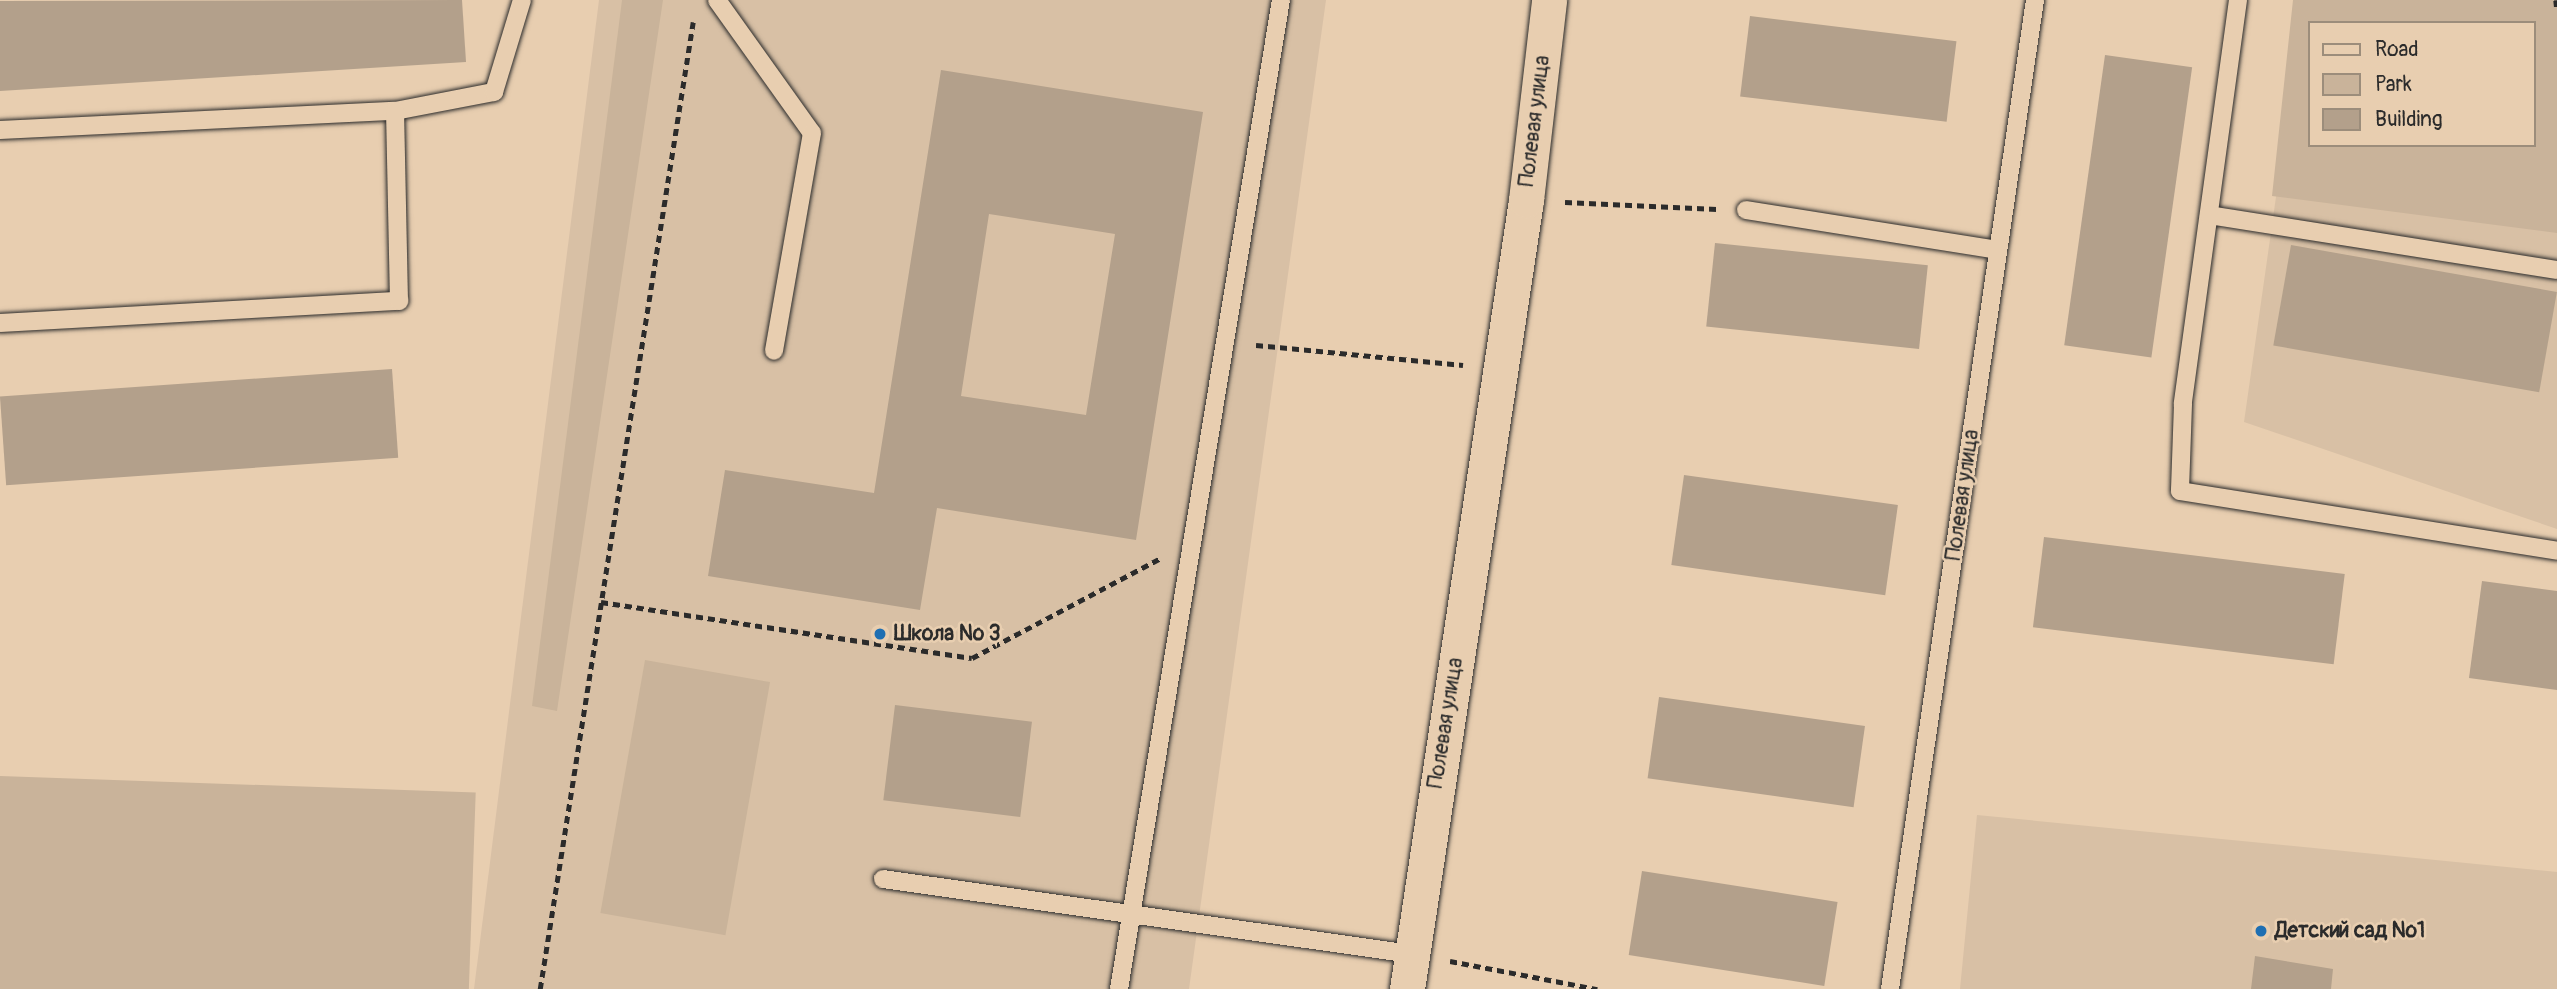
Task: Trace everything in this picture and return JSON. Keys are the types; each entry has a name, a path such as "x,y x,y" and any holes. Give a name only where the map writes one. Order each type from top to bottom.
{"street":[{"name":"Полевая улица","path":"1407,989 1526,200 1549,0"}],"lane":[{"path":"0,130 395,111 494,92 523,0"},
{"path":"717,0 812,133 774,351"},
{"path":"1119,989 1281,0"},
{"name":"Полевая улица","path":"1890,989 2035,0"},
{"path":"2238,0 2183,404 2180,491 2557,551"},
{"path":"0,323 399,301 395,111"},
{"path":"1746,211 1998,250"},
{"path":"2209,215 2557,270"},
{"path":"883,879 1411,954"}],"path":[{"path":"2556,0 2557,9"},
{"path":"540,989 694,14"},
{"path":"1526,200 1746,211"},
{"path":"1225,342 1499,368"},
{"path":"601,602 971,658 1192,541"},
{"path":"1411,954 1597,989"}],"shaded area":[{"name":"Школа № 3","path":"599,0 1326,0 1189,989 474,989"},
{"path":"2304,0 2557,0 2557,529 2244,422"},
{"name":"Детский сад №1","path":"1977,815 2557,872 2557,989 1960,989"}],"green space":[{"path":"622,0 663,0 557,711 532,706"},
{"path":"2293,0 2557,0 2557,233 2272,196"},
{"path":"645,660 770,682 725,935 600,913"},
{"path":"0,776 476,793 469,989 0,989"}],"building":[{"path":"462,0 466,62 0,91 0,1"},
{"path":"1750,16 1956,41 1947,122 1740,96"},
{"path":"2105,55 2192,67 2151,357 2064,345"},
{"path":"941,70 1203,112 1136,540 937,508 920,610 708,576 725,470 874,493","holes":["989,214 1115,234 1086,415 961,396"]},
{"path":"1715,243 1928,265 1919,349 1706,327"},
{"path":"2291,245 2557,292 2539,392 2273,345"},
{"path":"392,369 398,458 6,485 0,396"},
{"path":"1684,475 1898,505 1885,595 1671,565"},
{"path":"2044,537 2345,574 2334,664 2033,627"},
{"path":"2482,581 2557,591 2557,690 2469,678"},
{"path":"1659,697 1865,726 1854,807 1648,778"},
{"path":"895,705 1032,722 1020,817 883,800"},
{"path":"1642,871 1838,902 1824,986 1629,955"},
{"path":"2255,956 2333,969 2331,989 2251,989"}],"place":[{"name":"Школа № 3","path":"880,634"},
{"name":"Детский сад №1","path":"2261,931"}]}
